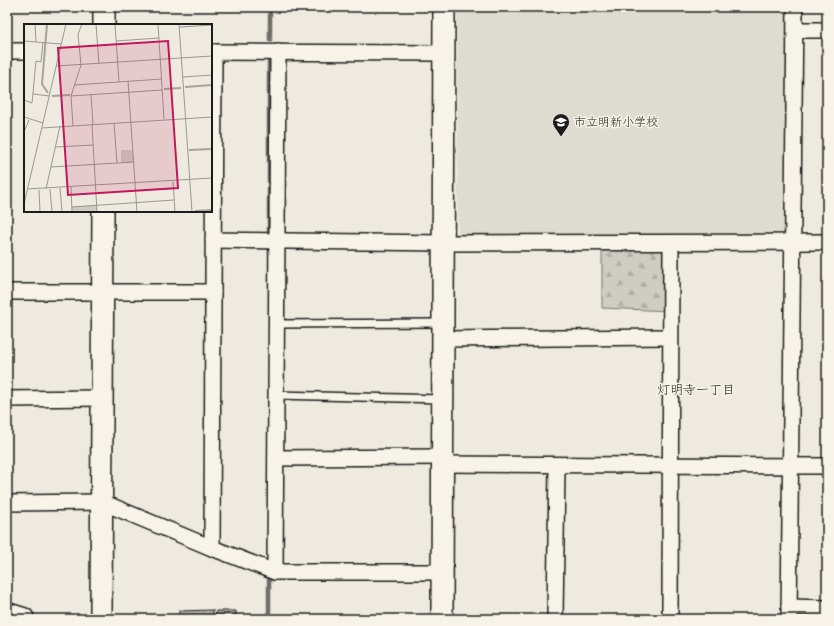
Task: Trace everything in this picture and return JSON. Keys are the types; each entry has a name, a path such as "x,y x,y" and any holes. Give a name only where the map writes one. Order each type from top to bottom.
{"main road":[{"path":"7,614 23,619"}],"street":[{"path":"104,7 104,24"},
{"path":"442,619 444,7"},
{"path":"795,7 796,30 792,242 789,613 827,608"},
{"path":"796,30 827,30"},
{"path":"7,51 24,51"},
{"path":"212,548 212,52 443,53"},
{"path":"275,572 278,52"},
{"path":"101,619 103,212"},
{"path":"213,240 443,243 827,242"},
{"path":"670,243 670,619"},
{"path":"7,292 213,292"},
{"path":"443,331 670,337"},
{"path":"7,399 102,398"},
{"path":"276,458 557,465 827,466"},
{"path":"555,619 557,465"},
{"path":"7,503 102,502 212,548 275,572 442,572"}],"lane":[{"path":"276,324 443,331"},
{"path":"276,395 443,399"}],"shaded area":[{"path":"457,7 786,7 786,238 458,237"}],"green space":[{"path":"671,243 670,311 602,308 602,247"}],"building":[{"path":"213,610 213,619 179,619 179,611"},
{"path":"216,611 236,611 236,619 215,619"}],"waterway":[{"path":"270,7 270,40"},
{"path":"269,60 269,239"},
{"path":"269,572 269,619"}],"place":[{"name":"市立明新小学校","path":"561,137"}],"district":[{"name":"灯明寺一丁目","path":"696,389"}]}
